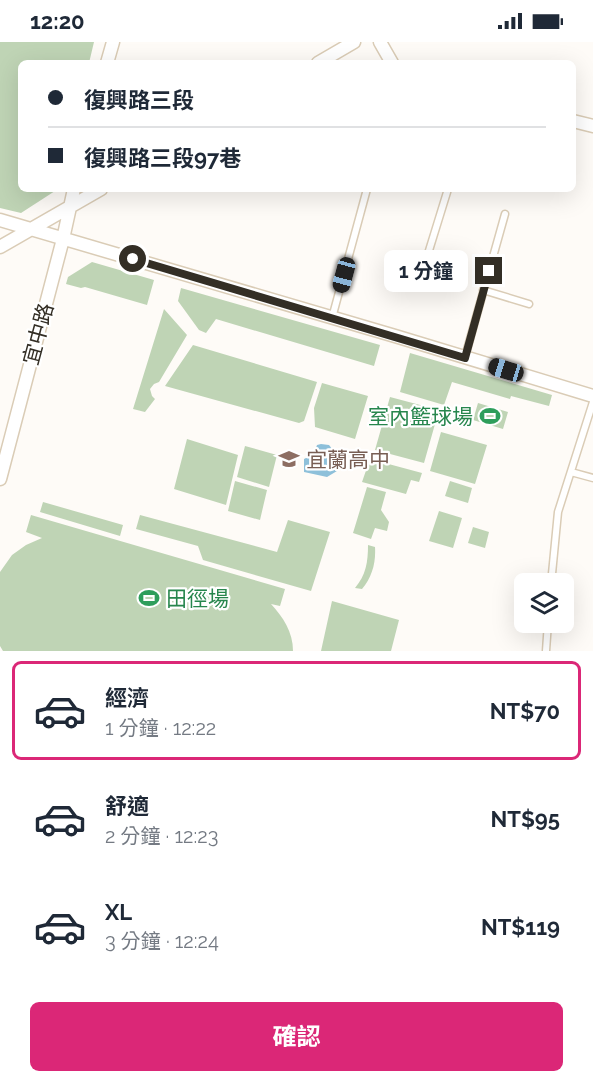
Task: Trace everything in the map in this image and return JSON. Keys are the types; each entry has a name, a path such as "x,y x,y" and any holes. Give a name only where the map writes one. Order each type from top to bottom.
{"street":[{"path":"108,60 113,42"},
{"path":"323,60 354,42"},
{"path":"380,42 390,60"},
{"path":"576,122 593,126"},
{"name":"宜中路","path":"0,479 73,192"},
{"path":"0,247 96,192"},
{"path":"0,220 593,396"}],"lane":[{"path":"332,318 366,192"},
{"path":"427,257 447,192"},
{"path":"465,358 505,214"},
{"path":"483,290 529,304"},
{"path":"552,573 558,512 593,402"},
{"path":"571,472 593,478"},
{"path":"546,651 547,633"}],"green space":[{"path":"0,42 94,42 90,60 18,60 18,192 53,192 21,213 0,208"},
{"path":"92,262 154,280 147,305 85,287 66,284 68,277"},
{"path":"181,288 380,345 374,366 216,319 206,333 199,330 178,301"},
{"path":"164,309 187,335 159,382 150,389 155,399 145,412 133,409"},
{"path":"193,345 317,382 304,421 299,423 165,386"},
{"path":"410,353 552,395 549,406 511,396 510,399 452,382 444,405 400,392"},
{"path":"322,383 368,396 355,439 315,427 314,408"},
{"path":"390,397 439,410 424,463 375,450"},
{"name":"室內籃球場","path":"478,403 508,412 503,429 473,420"},
{"path":"441,432 487,445 475,484 430,471"},
{"path":"187,439 238,455 226,505 174,489"},
{"path":"245,446 277,455 269,487 237,477"},
{"path":"370,459 422,473 419,482 411,480 406,494 362,482"},
{"path":"235,481 267,490 260,520 228,511"},
{"path":"450,481 472,488 468,503 445,496"},
{"path":"367,487 386,492 381,510 389,522 387,531 375,528 371,539 353,533"},
{"path":"43,502 123,525 120,536 40,512"},
{"path":"439,511 462,518 453,548 429,541"},
{"name":"田徑場","path":"31,515 285,589 280,606 271,604 286,625 293,651 3,651 0,646 0,572 12,555 42,538 26,532"},
{"path":"140,515 277,552 288,520 330,532 311,591 203,560 198,546 136,529"},
{"path":"473,527 489,532 485,548 468,543"},
{"path":"368,545 375,547 373,570 362,589 355,588 366,568"},
{"path":"332,601 399,620 391,651 321,651"}],"water":[{"path":"317,445 329,445 341,460 337,471 327,477 304,472 304,459 314,454"}],"place":[{"name":"室內籃球場","path":"490,416"},
{"name":"宜蘭高中","path":"289,459"},
{"name":"田徑場","path":"149,598"}],"route":[{"path":"133,259 465,358 489,271"}]}
